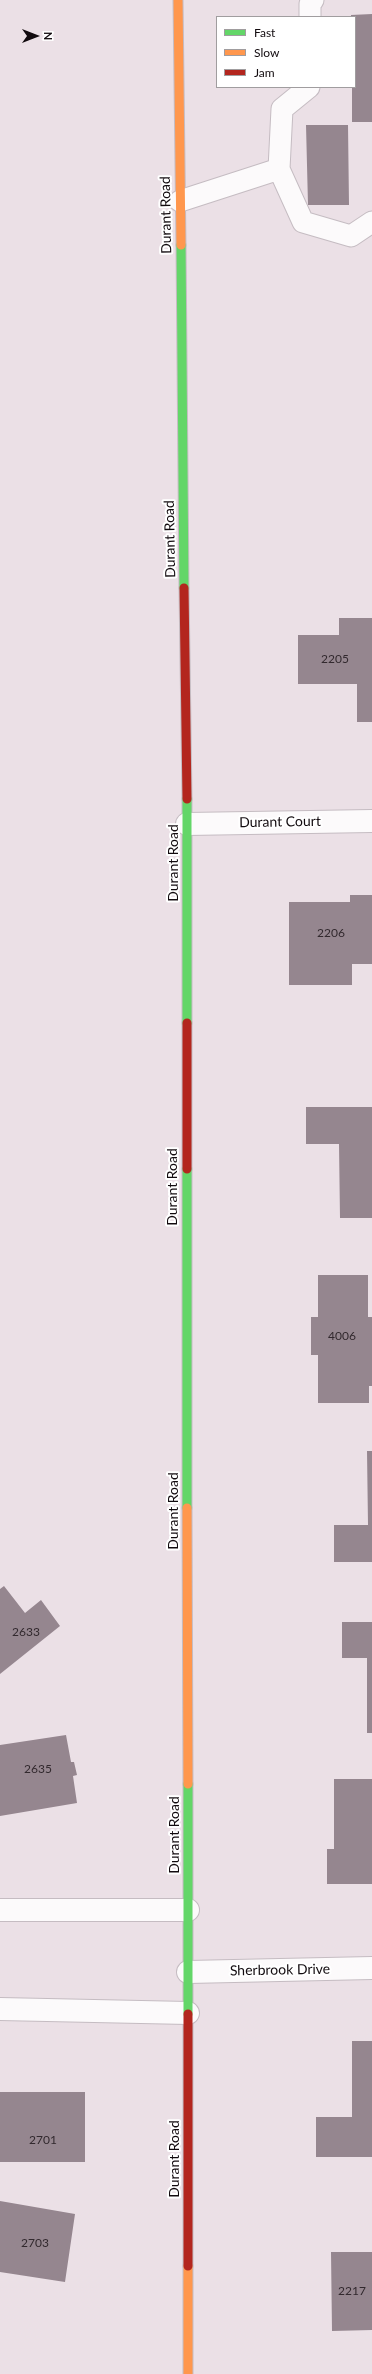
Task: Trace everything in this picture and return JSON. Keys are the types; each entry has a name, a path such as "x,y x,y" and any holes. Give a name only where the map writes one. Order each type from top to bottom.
{"street":[{"name":"Durant Road","path":"178,0 187,824 188,2374"},
{"name":"Durant Court","path":"187,824 372,821"},
{"path":"0,1910 188,1910"},
{"name":"Sherbrook Drive","path":"188,1972 372,1968"},
{"path":"0,2009 188,2012"}],"lane":[{"path":"310,16 310,4 313,0"},
{"path":"308,88 282,109 279,169 303,222 351,236 372,222"},
{"path":"180,201 279,169"}],"building":[{"path":"372,14 372,122 352,122 352,88 356,88 356,16 351,15"},
{"path":"306,125 348,125 349,205 308,205"},
{"path":"339,618 372,618 372,722 357,722 357,684 298,684 298,635 339,635"},
{"path":"350,895 372,895 372,964 352,964 352,985 289,985 289,902 350,902"},
{"path":"306,1107 372,1107 372,1218 340,1218 339,1144 306,1144"},
{"path":"318,1275 368,1275 368,1317 372,1317 372,1386 369,1386 369,1403 318,1403 318,1355 311,1355 311,1317 318,1317"},
{"path":"367,1451 372,1451 372,1562 334,1562 334,1525 368,1525"},
{"path":"4,1586 25,1613 41,1600 60,1626 0,1674 0,1589"},
{"path":"342,1622 372,1622 372,1733 367,1733 367,1658 342,1658"},
{"path":"66,1735 71,1762 74,1762 77,1775 73,1776 77,1803 0,1816 0,1745"},
{"path":"334,1779 372,1779 372,1884 327,1884 327,1849 334,1849"},
{"path":"352,2041 372,2041 372,2157 316,2157 316,2117 352,2117"},
{"path":"0,2092 85,2092 85,2162 0,2162"},
{"path":"0,2201 75,2214 65,2282 0,2272"},
{"path":"331,2252 372,2252 372,2330 332,2331"}],"traffic: fast":[{"path":"181,245 184,588"},
{"path":"187,799 187,1023"},
{"path":"187,1169 187,1508"},
{"path":"188,1784 188,2014"}],"traffic: slow":[{"path":"178,0 181,245"},
{"path":"187,1508 188,1784"},
{"path":"188,2266 188,2374"}],"traffic: jam":[{"path":"184,588 187,799"},
{"path":"187,1023 187,1169"},
{"path":"188,2014 188,2266"}]}
